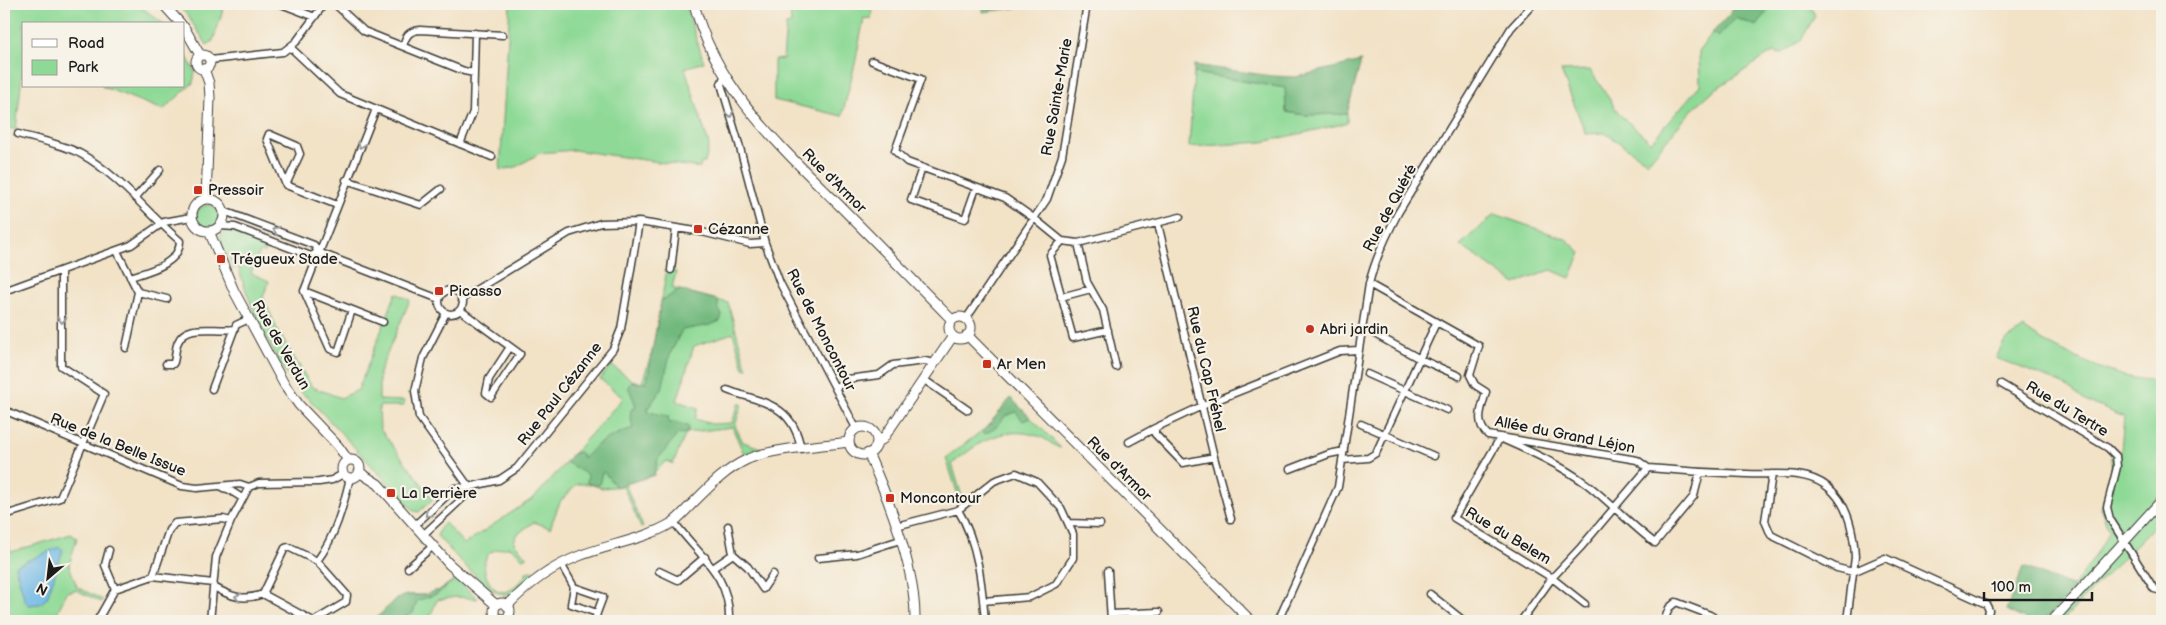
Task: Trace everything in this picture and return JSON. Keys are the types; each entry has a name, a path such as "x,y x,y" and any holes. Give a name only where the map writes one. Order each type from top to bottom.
{"street":[{"path":"163,4 179,22"},
{"path":"281,4 315,18"},
{"path":"210,60 273,54 290,47 315,18 324,4"},
{"path":"335,4 364,31 464,71 474,73"},
{"path":"694,4 710,50 724,77"},
{"name":"Rue Sainte-Marie","path":"966,319 1047,199 1062,156 1087,4"},
{"name":"Rue de Quéré","path":"1278,621 1338,487 1358,350 1374,264 1398,213 1511,28 1532,4"},
{"path":"185,30 200,55"},
{"path":"403,46 406,35 413,31 503,35"},
{"path":"460,144 473,112 475,33"},
{"path":"290,47 340,94 492,157"},
{"path":"200,55 206,55 210,60 210,65 204,69"},
{"path":"200,55 196,63 199,68 204,69"},
{"path":"872,61 921,79 895,151 907,162 1005,198 1062,241 1078,243 1180,217"},
{"path":"204,69 209,83 210,98 206,198"},
{"name":"Rue de Moncontour","path":"724,77 721,84 765,243 780,283 856,428"},
{"name":"Rue d'Armor","path":"724,77 754,117 787,153 952,320"},
{"path":"352,310 338,352 330,349 304,291 346,180 376,109"},
{"path":"18,134 70,149 82,155 135,198 161,225 180,240 180,247 172,259 156,268 130,277"},
{"path":"286,184 300,154 297,146 269,134 267,139 286,184 337,205"},
{"path":"922,168 912,200 965,219 976,188"},
{"path":"135,198 160,170"},
{"path":"346,180 421,205 441,189"},
{"path":"220,226 224,211 219,203 206,198 197,202 192,217 193,222 199,229 209,231 220,226 235,227 311,256 318,252"},
{"path":"224,211 314,245 318,252 439,299"},
{"path":"4,291 117,251 138,242 161,225 192,217"},
{"path":"461,298 569,233 601,223 639,222 750,244 765,243"},
{"name":"Rue Paul Cézanne","path":"415,525 455,488 499,480 517,468 613,349 620,329 639,222"},
{"name":"Rue du Cap Fréhel","path":"1158,224 1231,519"},
{"path":"671,270 676,228"},
{"name":"Rue de Verdun","path":"209,231 227,276 284,384 299,405 338,446 348,460"},
{"path":"1062,241 1050,255 1073,338 1108,330"},
{"path":"1078,243 1087,282 1104,310 1116,367"},
{"path":"117,251 138,292 126,348"},
{"path":"4,511 5,515 60,498 104,394 61,366 61,271"},
{"path":"1342,460 1368,458 1376,453 1386,435 1436,323 1369,284"},
{"path":"452,290 459,293 461,298 463,303 460,310 454,314 446,313 440,306 439,299 444,292 452,290"},
{"path":"1061,297 1091,290"},
{"path":"304,291 383,322"},
{"path":"138,292 166,299"},
{"path":"460,310 520,354 491,397 486,393 490,379 510,347"},
{"path":"423,535 465,496 468,486 419,417 415,391 423,358 446,313"},
{"path":"960,317 966,319 970,325 967,335 962,338 953,336 949,326 952,320 960,317"},
{"path":"212,389 223,365 236,325 249,320"},
{"name":"Allée du Grand Léjon","path":"1436,323 1479,346 1470,375 1475,386 1486,392 1479,420 1482,429 1488,435 1637,460 1648,468 1700,472 1798,475 1817,480 1834,492 1846,509 1851,526 1855,557 1847,621"},
{"path":"166,364 173,364 177,344 184,332 191,330 234,329"},
{"path":"1373,333 1420,359 1459,376"},
{"name":"Rue d'Armor","path":"967,335 1251,621"},
{"path":"876,438 875,447 868,453 856,452 849,442 851,434 856,428 865,427 876,438 883,439 953,336"},
{"path":"1129,442 1202,406 1340,351 1358,350"},
{"path":"835,388 848,380 880,375 894,365 925,361 934,363"},
{"path":"1368,374 1447,410"},
{"path":"924,379 968,410"},
{"name":"Rue du Tertre","path":"2001,384 2108,448 2116,456 2117,467 2107,508 2110,519 2124,544"},
{"path":"727,390 784,412 795,427 801,449"},
{"name":"Rue de la Belle Issue","path":"4,410 182,486 197,488 240,484 249,487 259,483 319,482 347,476"},
{"path":"1361,424 1434,456"},
{"path":"1155,428 1155,434 1183,463 1214,456"},
{"path":"1500,438 1538,454 1579,480 1655,543 1694,496 1700,472"},
{"name":"Rue du Belem","path":"1500,438 1454,518 1552,578"},
{"path":"496,605 494,612 497,620 503,619 510,614 534,580 561,564 580,556 645,536 674,522 718,478 733,466 760,455 849,442"},
{"path":"1290,469 1344,450"},
{"path":"868,453 900,540 911,582 915,621"},
{"path":"317,561 327,548 344,503 347,476 342,466 348,460 356,462 360,467 356,477 347,476"},
{"path":"1521,621 1552,578 1582,547 1648,468"},
{"path":"359,472 378,484 462,576 496,605"},
{"path":"896,526 939,513 958,510 994,481 1016,473 1037,482 1061,508 1074,534 1073,558 1056,584 1030,597 983,602"},
{"path":"1772,474 1765,521 1771,535 1837,568 1853,572 1885,558 1986,604 1989,610 1988,615 1983,621"},
{"path":"214,487 228,489 242,498"},
{"path":"210,621 216,557 231,521 249,487"},
{"path":"2052,621 2162,500"},
{"path":"958,510 966,523 976,559 985,621"},
{"path":"153,576 169,530 175,523 223,519 231,521"},
{"path":"674,522 705,557 720,578 727,598 729,621"},
{"path":"1068,523 1100,524"},
{"path":"728,526 733,554 748,567 763,589 773,574"},
{"path":"818,558 858,554 900,540"},
{"path":"2124,544 2154,589 2162,591"},
{"path":"408,568 433,546"},
{"path":"97,621 115,589 153,576 213,585 235,597 244,599 263,594 314,621 346,602 347,595 317,561 288,547 285,548 263,594"},
{"path":"109,550 105,565 115,589"},
{"path":"713,568 733,554"},
{"path":"659,571 678,580 705,557"},
{"path":"561,564 574,587 571,604 598,613"},
{"path":"1108,571 1111,618 1159,612"},
{"path":"1552,578 1585,604"},
{"path":"574,587 603,596 595,621"},
{"path":"1430,594 1464,621"},
{"path":"1665,619 1669,608 1676,602 1710,615 1720,621"},
{"path":"496,605 501,603 510,614"}],"green space":[{"path":"4,4 137,4 161,22 22,22 22,75 16,130 4,126"},
{"path":"176,4 225,4 213,41 207,45 187,15"},
{"path":"510,4 685,4 704,62 685,68 709,145 705,163 701,163 700,168 574,150 540,153 516,167 500,170"},
{"path":"790,4 873,4 871,19 864,18 842,116 774,100 774,60 783,59 786,25 791,24"},
{"path":"983,4 1045,4 983,12"},
{"path":"1736,4 1772,4 1757,26 1736,18 1718,37 1712,33 1729,15"},
{"path":"1772,4 1810,4 1815,16 1801,40 1781,54 1773,52 1714,90 1692,110 1648,162 1605,133 1586,134 1561,71 1590,70 1620,115 1651,142 1700,85 1699,51 1712,33 1718,36 1736,18 1757,26"},
{"path":"185,53 195,72 193,83 163,110 106,88 185,88"},
{"path":"1361,61 1347,114 1305,115 1286,112 1285,88 1194,73 1194,65 1272,76 1296,77"},
{"path":"1194,73 1286,88 1286,112 1305,115 1347,114 1347,123 1263,142 1189,147"},
{"path":"208,205 216,209 220,217 216,225 208,229 200,225 196,217 200,209"},
{"path":"1495,214 1566,239 1581,253 1570,278 1551,270 1515,284 1460,245"},
{"path":"228,229 263,241 261,246 267,248 265,253 260,252 251,273 269,281 263,297 277,329 312,387 341,398 358,390 396,293 410,300 379,373 379,400 404,401 404,406 379,406 380,429 433,499 419,512 414,511 299,390 288,376 266,338 248,297 238,265 234,269 227,254 223,254 220,235"},
{"path":"667,269 676,272 672,288 728,303 747,369 744,368 733,333 694,346 677,401 698,408 695,419 712,424 732,423 739,403 742,404 735,426 743,442 761,448 744,454 732,427 686,433 673,464 666,461 654,475 625,484 643,527 641,528 623,486 602,488 590,484 577,484 560,502 550,528 534,522 516,535 514,543 527,557 523,558 510,547 493,551 487,557 485,570 487,578 495,589 508,591 526,576 526,572 533,571 534,574 532,578 512,595 498,593 467,568 437,536 440,528 445,523 464,544 535,497 623,398 600,379 611,365 632,380 642,383 652,352"},
{"path":"680,290 718,300 718,308 722,315 720,321 710,325 682,330 670,354 662,389 648,408 648,412 668,416 669,423 675,422 688,426 688,433 678,434 658,459 654,475 616,487 604,472 601,474 601,483 596,486 587,483 588,475 566,462 571,455 578,452 582,454 583,458 602,442 633,428 630,415 631,410 636,406 628,386 632,381 638,383 647,382 661,301"},
{"path":"2024,328 2044,342 2100,368 2124,376 2162,382 2162,522 2160,520 2062,621 2043,621 2079,578 2095,556 2109,531 2101,509 2112,471 2111,457 2121,451 2124,417 2085,401 2063,384 1996,358 2004,342"},
{"path":"1011,398 1061,448 1041,437 1015,433 992,437 982,442 952,464 963,500 960,501 946,458 987,427"},
{"path":"1011,398 1031,418 1023,421 1016,412 1005,416 992,430 985,434 982,433"},
{"path":"4,530 11,552 71,534 77,538 69,565 77,587 103,600 101,602 76,590 67,592 53,621 4,621"},
{"path":"2024,567 2074,587 2043,621 2028,621 2006,610"},
{"path":"456,579 478,599 457,597 437,600 430,617 433,619 432,621 372,621 397,599 409,595 425,595 438,591"},
{"path":"454,580 437,594 417,601 413,613 397,621 372,621 397,599 409,595 425,595 438,591"}],"water":[{"path":"59,547 63,550 47,598 40,604 29,605 25,601 15,566"}],"place":[{"name":"Pressoir","path":"198,190"},
{"name":"Cézanne","path":"698,229"},
{"name":"Trégueux Stade","path":"221,259"},
{"name":"Picasso","path":"439,291"},
{"name":"Abri jardin","path":"1310,329"},
{"name":"Ar Men","path":"987,364"},
{"name":"La Perrière","path":"391,493"},
{"name":"Moncontour","path":"890,498"}]}
